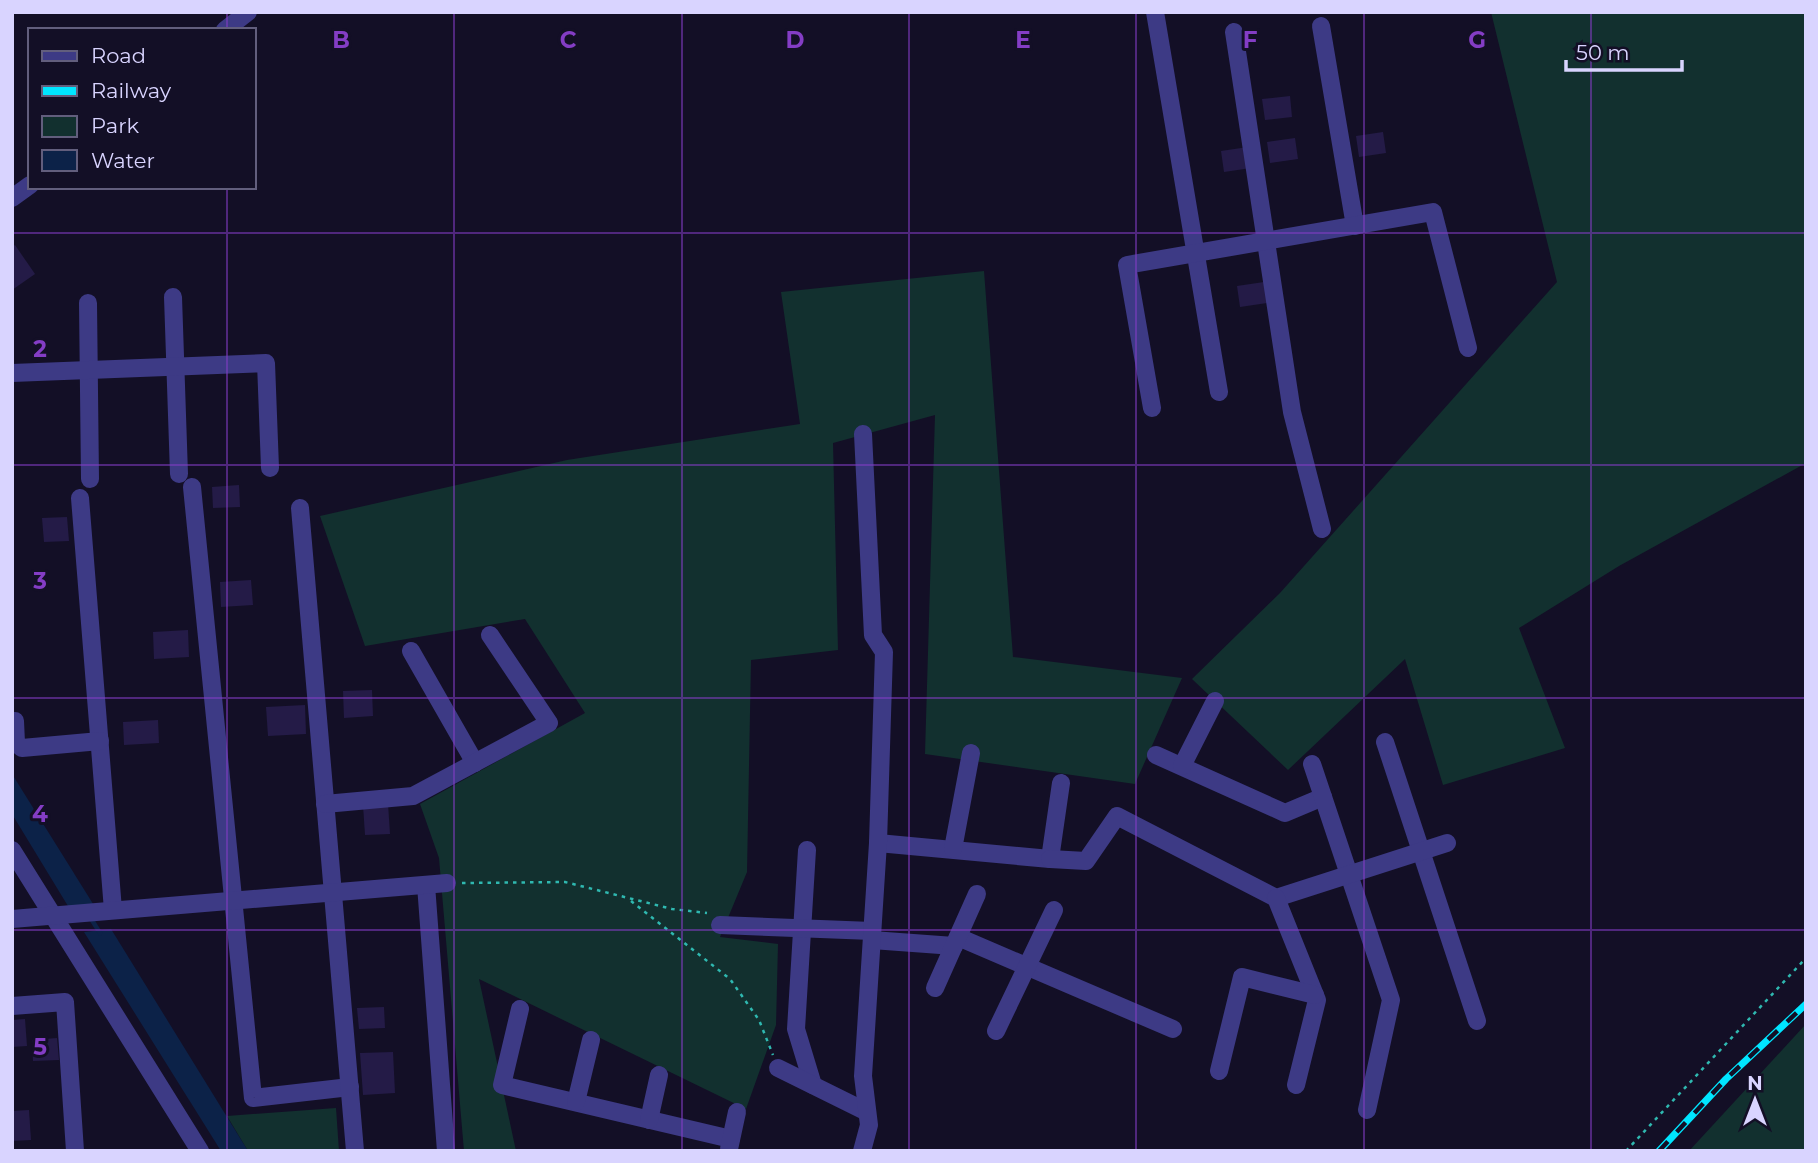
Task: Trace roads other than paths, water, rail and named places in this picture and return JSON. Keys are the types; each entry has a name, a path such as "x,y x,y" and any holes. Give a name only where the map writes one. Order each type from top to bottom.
{"street":[{"path":"227,28 247,12"},
{"path":"1155,12 1219,392"},
{"path":"1321,26 1355,226"},
{"path":"1234,32 1292,412 1322,529"},
{"path":"12,198 28,186"},
{"path":"1152,408 1128,265 1433,212 1468,348"},
{"path":"173,298 179,474"},
{"path":"88,303 90,478"},
{"path":"12,373 266,363 270,468"},
{"path":"862,1151 869,1125 863,1076 878,843 884,652 873,635 863,434"},
{"path":"192,487 253,1098 350,1087"},
{"path":"80,498 113,910"},
{"path":"300,508 355,1151"},
{"path":"326,804 413,796 549,723 490,635"},
{"path":"411,651 475,763"},
{"path":"1182,766 1215,701"},
{"path":"15,721 16,743 22,748 100,741"},
{"path":"1385,741 1477,1020"},
{"path":"953,849 971,753"},
{"path":"1156,755 1285,813 1323,797"},
{"path":"1312,764 1391,1000 1367,1110"},
{"path":"1050,859 1061,783"},
{"path":"878,843 1086,861 1117,816 1276,898 1317,1000 1296,1086"},
{"path":"1276,898 1447,843"},
{"path":"12,850 56,916 200,1151"},
{"path":"807,850 796,1030 813,1085"},
{"path":"12,919 447,883"},
{"path":"426,885 446,1151"},
{"path":"935,988 977,894"},
{"path":"996,1031 1054,909"},
{"path":"720,925 956,941 1027,966 1172,1029"},
{"path":"1219,1071 1242,976 1315,995"},
{"path":"12,1006 65,1002 75,1151"},
{"path":"520,1009 502,1085 649,1120 730,1145 737,1112"},
{"path":"576,1102 591,1040"},
{"path":"778,1068 867,1112"},
{"path":"649,1120 659,1076"}],"water":[{"path":"12,774 95,907 71,911 12,814"},
{"path":"111,929 248,1151 221,1151 84,932"}],"waterway":[{"path":"90,917 100,933"}],"railway":[{"path":"1659,1151 1726,1079 1806,1004"}]}
